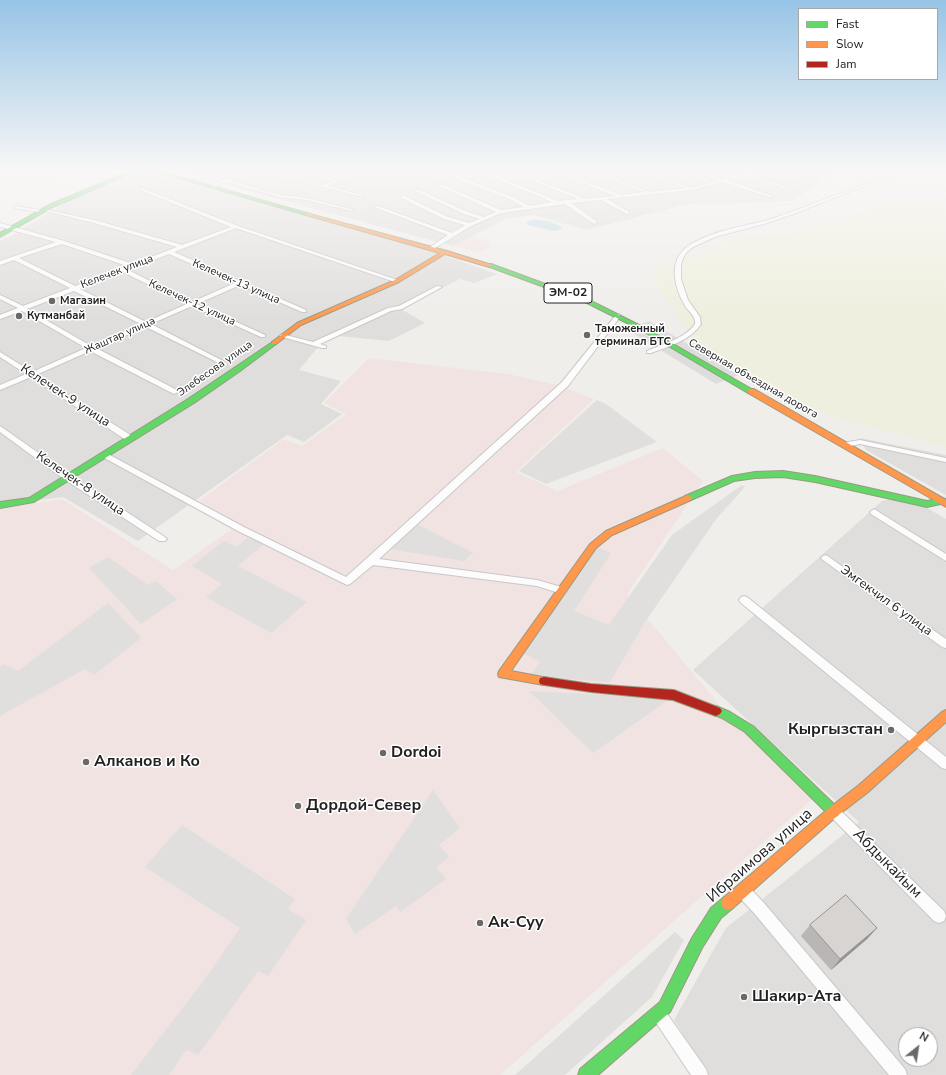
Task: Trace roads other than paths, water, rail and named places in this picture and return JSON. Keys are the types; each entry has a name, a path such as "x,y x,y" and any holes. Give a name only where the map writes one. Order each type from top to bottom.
{"main road":[{"path":"0,235 26,220"},
{"name":"Северная объездная дорога","path":"334,220 494,266 558,289 618,316 846,445 944,503"},
{"name":"Элебесова улица","path":"0,505 31,500 191,401 232,374 299,324 397,281 419,269 444,252"},
{"path":"834,812 749,729 726,715 674,695 592,688 513,677 503,674 593,546 609,533 642,517 732,479 755,475 783,474 815,479 928,504 944,503"},
{"name":"Ибраимова улица","path":"586,1075 665,1007 697,943 716,913 863,789 946,715"}],"street":[{"name":"Келечек-13 улица","path":"92,220 182,247"},
{"path":"216,220 397,281"},
{"path":"412,220 452,235"},
{"path":"453,220 469,225"},
{"path":"432,248 479,220"},
{"path":"649,352 684,337 699,324 699,320 689,307 679,284 677,266 684,252 693,245 707,238 766,220"},
{"path":"0,225 62,242 132,266"},
{"name":"Келечек улица","path":"0,317 235,227"},
{"path":"0,263 62,242"},
{"name":"Келечек-13 улица","path":"169,252 304,311"},
{"path":"14,258 73,289 225,364"},
{"name":"Келечек-12 улица","path":"122,270 263,336"},
{"name":"Жаштар улица","path":"0,388 33,375 240,283"},
{"path":"315,344 390,308 400,308 439,287"},
{"path":"0,297 22,308 92,349 174,392"},
{"path":"103,455 241,529 347,582 565,384 618,316"},
{"path":"282,336 324,347"},
{"name":"Келечек-9 улица","path":"0,354 129,438"},
{"name":"Келечек-8 улица","path":"0,428 67,477 162,539"},
{"path":"846,445 860,442 946,460"},
{"path":"930,457 946,468"},
{"path":"874,512 946,558"},
{"name":"Эмгекчил 6 улица","path":"826,558 946,644"},
{"path":"371,561 537,583 562,590"},
{"path":"744,600 946,764"},
{"name":"Абдыкайым","path":"834,812 939,916"},
{"path":"743,891 759,908 899,1075"},
{"path":"658,1013 700,1075"}],"water":[{"path":"531,220 547,221 563,228 555,231 527,225 526,223"}],"place":[{"name":"Магазин","path":"52,301"},
{"name":"Кутманбай","path":"19,316"},
{"name":"Таможенный терминал БТС","path":"587,335"},
{"name":"Кыргызстан","path":"891,730"},
{"name":"Dordoi","path":"383,753"},
{"name":"Алканов и Ко","path":"86,762"},
{"name":"Дордой-Север","path":"298,806"},
{"name":"Ак-Суу","path":"480,923"},
{"name":"Шакир-Ата","path":"744,997"}]}
